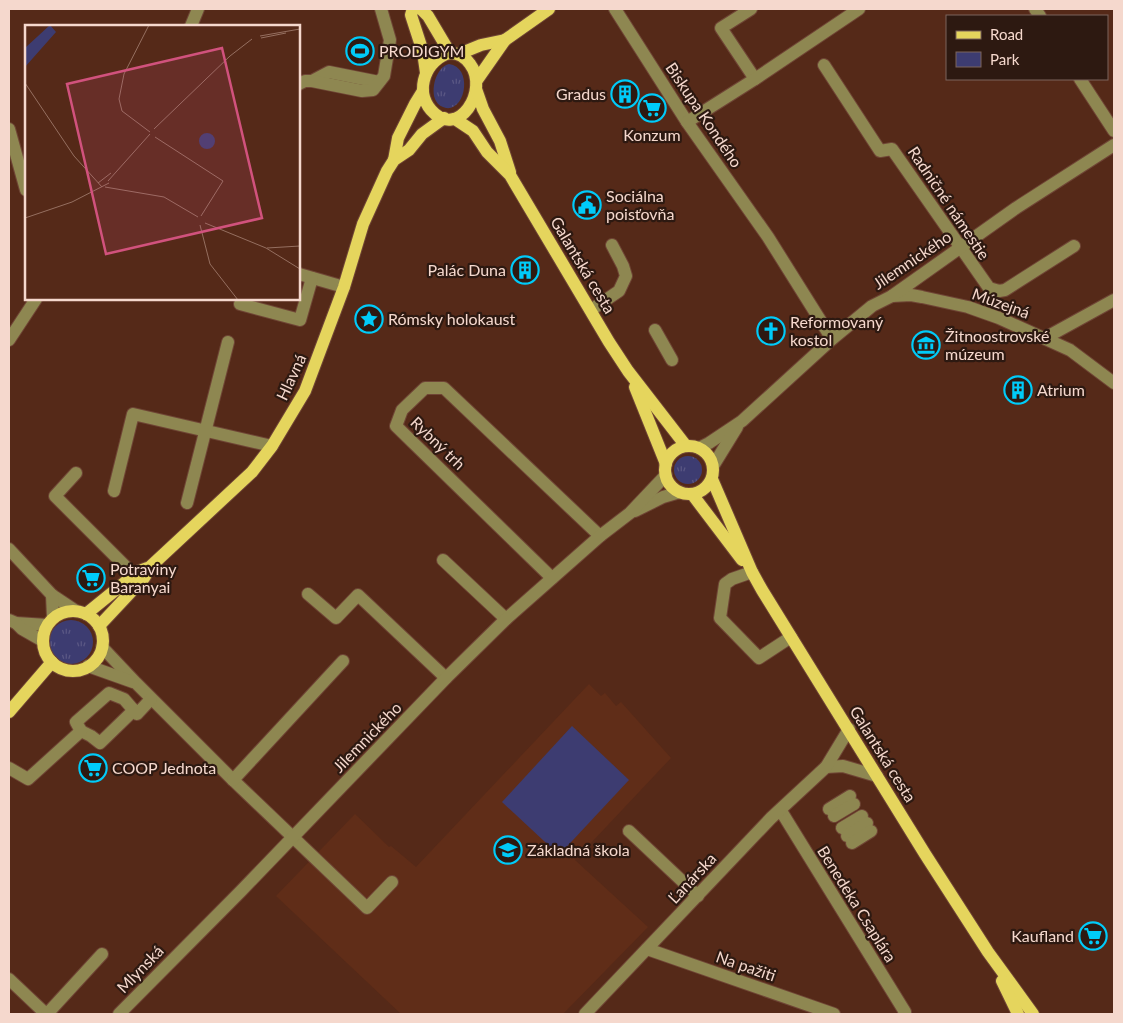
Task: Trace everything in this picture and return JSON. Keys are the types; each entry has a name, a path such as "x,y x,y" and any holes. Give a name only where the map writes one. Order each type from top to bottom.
{"main road":[{"path":"413,9 411,15 423,52 426,73 425,100 437,116 450,119 473,132 488,152 510,175"},
{"path":"422,9 455,54 468,61 474,69 483,109 500,141 510,175"},
{"path":"394,160 409,150 422,134 450,119 464,114 470,107 477,85 505,40 549,9"},
{"path":"426,73 435,60 442,55 455,54 480,45 505,40"},
{"path":"394,160 398,138 415,104 424,91"},
{"name":"Hlavná","path":"99,626 144,578 151,566 252,472 272,446 305,391 344,287 363,224 394,160"},
{"name":"Galantská cesta","path":"510,175 628,371 686,446"},
{"name":"Galantská cesta","path":"628,371 666,469"},
{"path":"686,446 699,448 708,455 712,473 704,489 686,493 670,484 666,469 673,452 678,448 686,446"},
{"name":"Galantská cesta","path":"712,473 752,572"},
{"name":"Galantská cesta","path":"686,493 752,572 988,952 1033,1014"},
{"name":"Hlavná","path":"81,612 139,571 151,566"},
{"path":"64,612 81,612 92,618 99,626 102,634 102,647 98,656 88,666 79,670 60,668 52,662 45,652 43,641 50,622 64,612"},
{"path":"9,712 52,662"},
{"name":"Galantská cesta","path":"988,952 1018,1014"}],"street":[{"path":"191,25 198,9"},
{"path":"300,84 312,80 362,92 373,90 384,76 390,40 382,9"},
{"name":"Biskupa Kondého","path":"615,9 688,122 768,237 832,339"},
{"path":"751,9 722,28 755,80"},
{"path":"688,122 755,80 859,9"},
{"name":"Radničné námestie","path":"824,65 880,151 892,148 985,284 993,290 999,292 1005,290 1074,246"},
{"path":"1081,80 1114,131"},
{"path":"9,129 25,186"},
{"name":"Jilemnického","path":"699,448 742,421 832,339 872,306 892,296 1016,208 1114,145"},
{"path":"591,310 619,291 626,276 612,245"},
{"path":"300,274 344,287"},
{"path":"240,304 300,320 312,278"},
{"name":"Múzejná","path":"892,296 911,295 968,307 1070,350 1114,383"},
{"path":"9,340 35,300"},
{"path":"1045,338 1114,300"},
{"path":"655,330 672,360"},
{"path":"188,503 228,342"},
{"name":"Rybný trh","path":"552,578 396,426 402,410 425,388 444,388 600,536"},
{"path":"114,491 133,414 272,446"},
{"name":"Jilemnického","path":"712,473 742,421"},
{"name":"Jilemnického","path":"630,513 666,469"},
{"path":"76,473 55,496 134,576"},
{"name":"Jilemnického","path":"184,947 506,619 600,536 630,513 663,497 686,493"},
{"path":"9,549 52,595 81,612"},
{"path":"443,560 506,619"},
{"path":"752,572 732,579 725,584 720,618 759,658 791,637"},
{"path":"308,594 336,618 358,595 446,678"},
{"path":"12,621 50,622 52,595"},
{"path":"12,621 43,641"},
{"path":"102,647 232,780 367,908 392,882"},
{"path":"232,780 343,661"},
{"path":"88,666 136,683"},
{"path":"134,710 100,744 91,736 81,731 76,722 109,693 124,699 134,710 137,714 151,699"},
{"name":"Ľanárska","path":"585,1014 771,818 781,811 826,767 849,730"},
{"path":"9,768 28,778 81,731"},
{"path":"826,767 843,766 877,776"},
{"path":"832,813 852,800"},
{"name":"Benedeka Csaplára","path":"781,811 905,1012 904,1014"},
{"path":"847,836 867,823 847,836"},
{"path":"629,831 698,896"},
{"name":"Mlynská","path":"118,1014 184,947"},
{"name":"Na pažiti","path":"647,950 834,1014"},
{"path":"9,979 46,1014 102,954"}],"shaded area":[{"name":"Základná škola","path":"589,684 601,696 605,693 616,706 621,702 671,758 575,860 648,927 563,1014 401,1014 276,896 355,814 389,847 391,846 416,867"}],"green space":[{"path":"449,64 457,67 461,73 464,80 464,88 458,103 453,107 446,108 440,106 436,101 434,85 438,74 444,66"},
{"path":"688,456 698,460 702,470 698,480 688,484 678,480 674,470 678,460"},
{"path":"75,620 87,626 92,633 92,651 87,658 80,663 67,664 59,661 52,654 49,638 52,630 59,623"},
{"path":"572,726 629,780 559,855 502,802"}],"place":[{"name":"PRODIGYM","path":"360,51"},
{"name":"Gradus","path":"625,94"},
{"name":"Konzum","path":"652,108"},
{"name":"Sociálna poisťovňa","path":"587,205"},
{"name":"Palác Duna","path":"525,270"},
{"name":"Rómsky holokaust","path":"369,319"},
{"name":"Reformovaný kostol","path":"771,331"},
{"name":"Žitnoostrovské múzeum","path":"926,345"},
{"name":"Atrium","path":"1018,390"},
{"name":"Potraviny Baranyai","path":"91,578"},
{"name":"COOP Jednota","path":"93,768"},
{"name":"Základná škola","path":"508,850"},
{"name":"Kaufland","path":"1093,936"}]}
